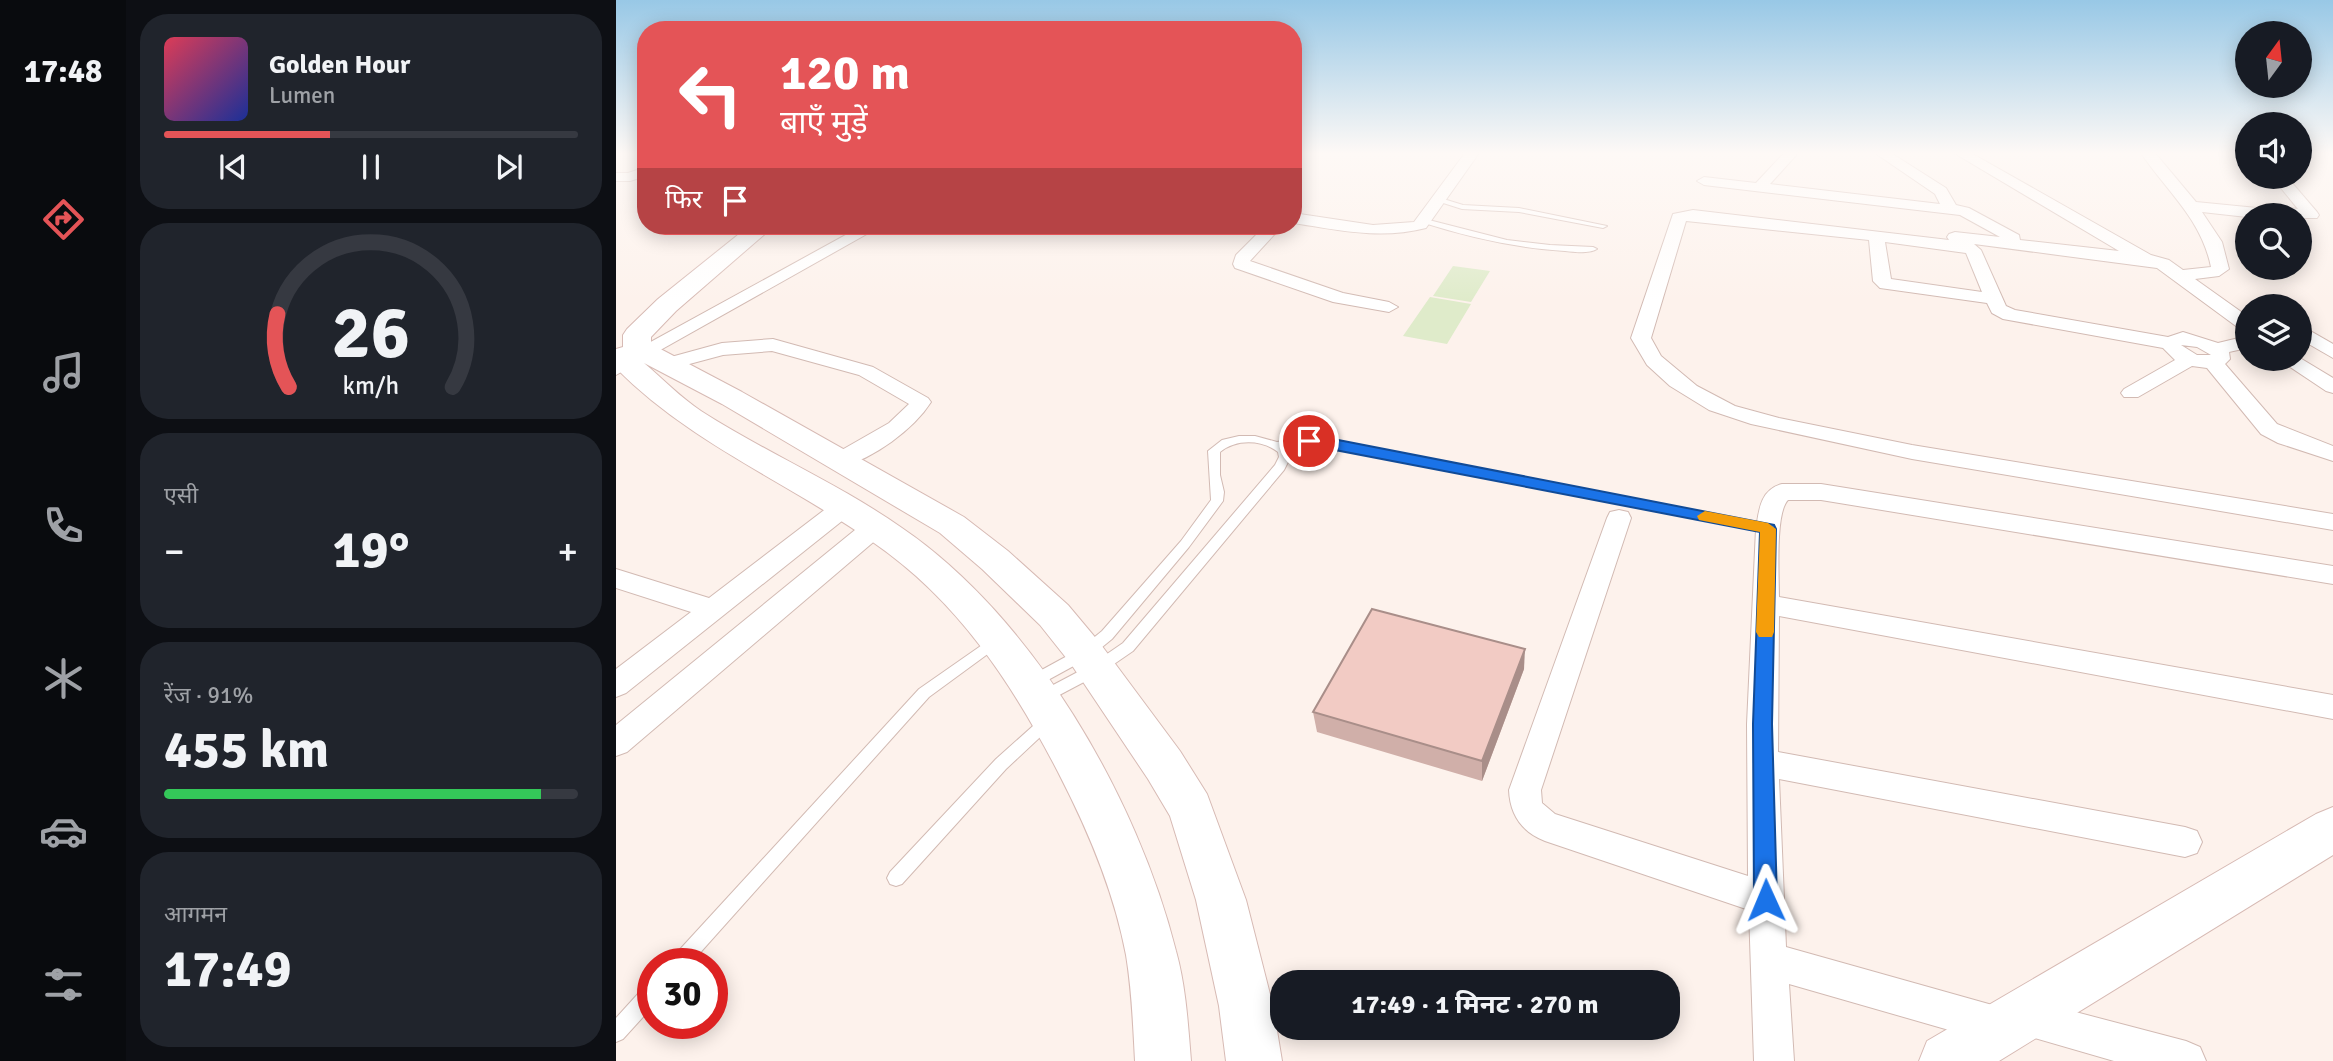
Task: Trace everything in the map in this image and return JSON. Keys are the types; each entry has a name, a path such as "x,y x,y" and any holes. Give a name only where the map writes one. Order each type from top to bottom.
{"street":[{"path":"1302,219 1380,230 1411,228 1424,220 1437,203"},
{"path":"1662,203 2145,259"},
{"path":"1892,203 1964,211 2022,244"},
{"path":"1947,203 1951,209"},
{"path":"2055,203 2145,259 2171,270 2235,316"},
{"path":"2065,203 2163,257 2171,270"},
{"path":"2171,270 2213,272 2220,269 2214,242 2189,203"},
{"path":"2189,203 2311,215 2300,203"},
{"path":"2189,203 2235,209"},
{"path":"2333,454 2269,429 2214,356 2195,340 2183,338 2170,344 2022,320 1998,309 1973,250 1955,245 1701,215 1679,217 1641,338 1644,348 1655,363 1704,398 1726,409 1796,429 1938,458 2151,489 2333,522"},
{"path":"2312,220 2324,221"},
{"path":"723,235 646,300 625,325 620,340 688,416 860,517 948,583 998,638 1041,700 1099,804 1131,879 1157,986 1163,1061"},
{"path":"639,362 637,335 667,305 752,235"},
{"path":"639,362 858,235"},
{"path":"1265,235 1242,259 1241,264 1339,298 1389,307"},
{"path":"1876,235 1882,281 1886,284 1994,299"},
{"path":"2312,332 2333,333"},
{"path":"2312,339 2333,352"},
{"path":"2170,344 2179,354 2190,359"},
{"path":"639,362 722,349 772,345 866,371 921,402 916,412 902,423 841,460"},
{"path":"2131,393 2190,359 2214,356 2235,347"},
{"path":"2312,361 2333,374"},
{"path":"639,362 732,398 909,498 963,534 1054,615 1164,765 1191,809 1221,900 1246,1006 1254,1061"},
{"path":"2307,371 2333,387"},
{"path":"1774,1061 1763,763 1768,529 1772,502 1782,492 1821,492 2333,575"},
{"path":"616,685 713,609 860,517"},
{"path":"616,743 860,517"},
{"path":"1619,518 1525,790 1525,807 1531,816 1545,826 1766,900"},
{"path":"616,578 713,609"},
{"path":"1766,604 2333,707"},
{"path":"1763,763 2185,842"},
{"path":"1947,1061 2333,829"},
{"path":"1769,960 2012,1022 2186,1061"}],"lane":[{"path":"1450,203 1462,207 1519,210 1603,226"},
{"path":"1424,220 1469,235 1557,248 1593,249"},
{"path":"896,878 1001,764 1041,700 1090,661 1217,501 1219,492 1214,475 1214,451 1234,440 1246,438 1279,445 1298,441 1328,442 1768,529"},
{"path":"1041,700 1090,661 1128,648 1280,467 1285,456 1279,445"},
{"path":"693,948 924,693 998,638"},
{"path":"616,1032 637,1009"}],"green space":[{"path":"1453,266 1490,271 1471,302 1433,296"},
{"path":"1430,297 1471,304 1447,344 1403,336"}],"building":[{"path":"1372,609 1525,649 1482,761 1313,712"}],"slow traffic":[{"path":"1705,516 1768,529 1765,632"}],"route":[{"path":"1309,441 1328,442 1768,529 1762,724 1766,900"}]}
